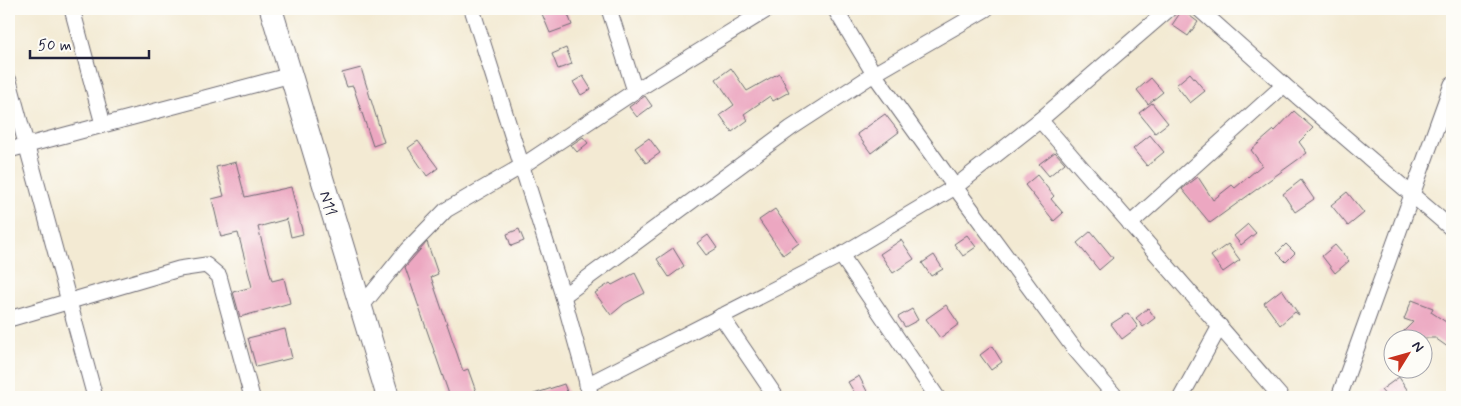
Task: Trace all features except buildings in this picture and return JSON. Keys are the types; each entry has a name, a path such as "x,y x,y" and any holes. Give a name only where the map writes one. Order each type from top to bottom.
{"main road":[{"name":"N11","path":"271,9 388,397"}],"street":[{"path":"72,9 103,124"},
{"path":"472,9 563,296 589,391 721,316 841,255 955,187 1040,120 1169,9"},
{"path":"609,9 634,91"},
{"path":"361,307 407,250 446,210 522,166 634,91 768,9"},
{"path":"835,9 874,74 955,187 1073,346 1116,397"},
{"path":"563,296 791,128 874,74 986,9"},
{"path":"1199,9 1284,85 1452,229"},
{"path":"9,150 291,75"},
{"path":"9,81 25,146 95,397"},
{"path":"1339,397 1452,84"},
{"path":"1130,224 1284,85"},
{"path":"1040,120 1282,397"},
{"path":"841,255 937,397"},
{"path":"9,319 178,269 206,265 218,276 252,397"},
{"path":"721,316 776,397"},
{"path":"1181,397 1220,326"}]}
